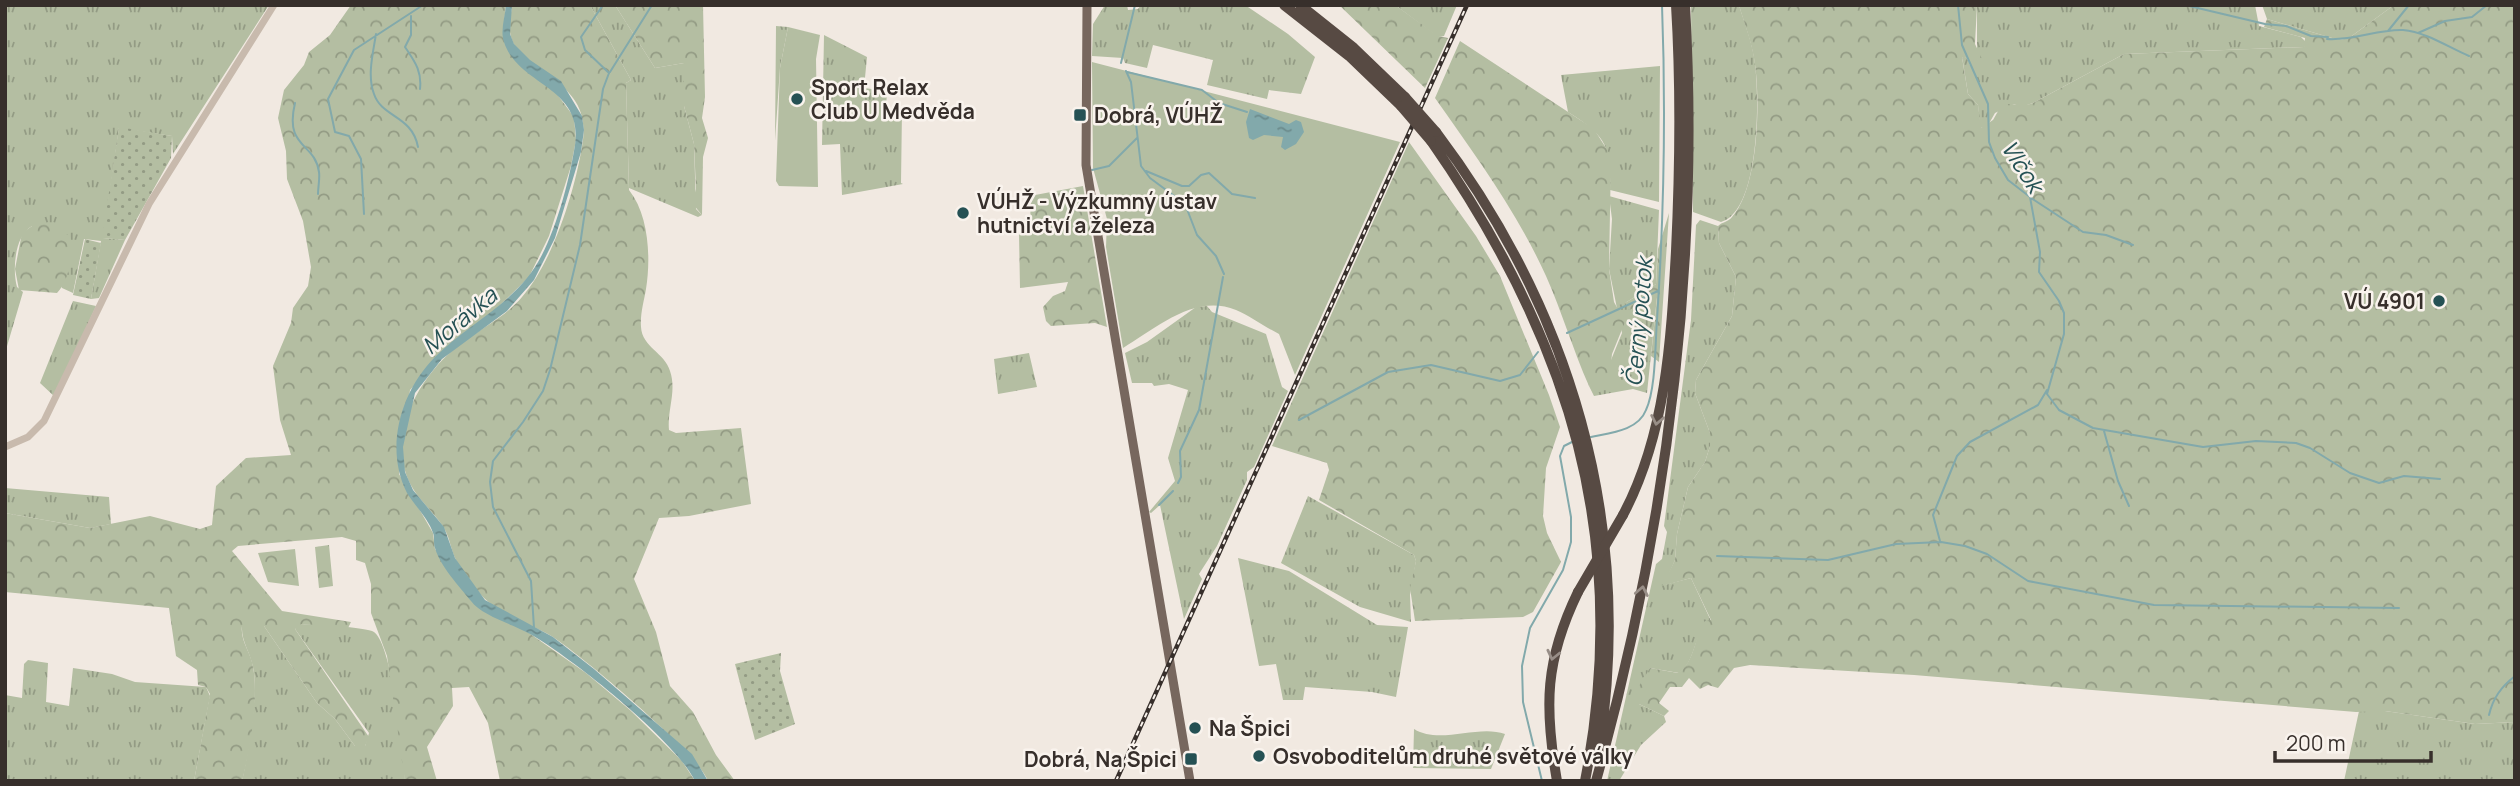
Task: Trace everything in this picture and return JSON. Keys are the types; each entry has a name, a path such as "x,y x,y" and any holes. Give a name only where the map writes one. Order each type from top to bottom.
{"highway":[{"path":"1284,5 1403,102"},
{"path":"1300,5 1354,48 1433,137 1484,201 1523,271 1557,346 1602,514 1610,617 1606,707 1595,781"},
{"path":"1556,781 1548,724 1548,684 1560,631 1578,592 1623,515 1643,473 1657,420 1669,348 1682,214 1676,5"},
{"path":"1595,781 1628,658 1654,526 1677,349 1685,5"},
{"path":"1585,448 1601,618 1596,710 1585,781"}],"main road":[{"path":"1087,5 1085,142 1088,178 1189,781"}],"street":[{"path":"5,447 32,435 44,421 149,204 274,5"}],"green space":[{"path":"5,5 269,5 173,154 172,136 119,128 103,238 125,240 99,298 91,299 101,241 84,239 73,293 62,288 32,226 26,230 18,245 15,262 17,287 23,292 5,353"},
{"path":"351,5 506,5 503,33 508,49 516,61 554,90 574,117 576,140 571,166 549,236 529,277 488,317 456,340 410,390 399,474 433,533 435,549 458,583 586,673 630,710 682,761 695,781 500,781 488,723 469,687 452,688 453,706 427,747 437,781 405,781 387,656 371,613 371,584 365,563 356,560 356,541 342,537 238,546 232,551 282,611 351,622 348,628 301,624 295,629 369,737 365,746 355,746 335,719 317,703 264,626 242,626 253,667 255,693 251,740 242,781 194,781 210,694 206,687 198,685 197,670 176,656 169,608 5,592 5,513 90,528 150,516 200,529 212,525 216,486 246,458 291,455 280,420 273,366 291,323 293,308 308,286 311,267 303,221 287,179 286,151 278,118 284,90 304,65 309,52 330,35"},
{"path":"512,5 590,5 631,80 626,83 629,190 641,212 648,251 648,277 641,327 645,340 664,359 672,378 669,430 676,433 741,428 751,504 689,516 659,518 634,579 656,632 670,686 693,712 716,755 735,781 708,781 684,749 588,664 553,637 499,610 484,598 461,570 445,529 417,495 406,474 402,438 406,420 422,385 446,356 508,311 534,282 562,223 580,159 583,119 577,103 567,90 528,61 518,50 510,33"},
{"path":"590,5 615,5 655,68 684,63 684,106 694,144 696,209 702,215 698,217 629,188 626,83 631,80"},
{"path":"615,5 703,5 705,97 702,118 708,138 703,157 702,215 692,203 696,189 694,144 684,106 684,63 655,68"},
{"path":"1105,5 1127,5 1128,10 1138,9 1141,5 1245,5 1288,34 1315,57 1301,94 1269,90 1267,99 1207,85 1213,60 1153,45 1147,68 1125,63 1123,58 1092,56 1093,24"},
{"path":"1339,5 1395,5 1438,36 1448,38 1425,88"},
{"path":"1395,5 1457,5 1444,36 1438,37"},
{"path":"1691,5 1739,5 1754,57 1757,121 1751,174 1744,196 1734,213 1721,222 1693,212"},
{"path":"1739,5 1977,5 1975,44 1988,72 1974,69 1967,58 1962,57 1968,94 1978,105 1981,128 1993,120 2001,106 2033,103 2124,54 2304,47 2305,38 2264,27 2267,19 2339,40 2349,38 2394,5 2515,5 2515,722 2475,724 2385,711 2356,712 1914,675 1750,665 1734,668 1718,688 1708,685 1700,689 1689,678 1682,687 1670,687 1659,703 1669,711 1664,716 1639,704 1636,691 1650,668 1678,673 1691,656 1701,627 1705,621 1711,620 1691,578 1662,586 1675,560 1677,534 1688,487 1705,462 1710,446 1710,433 1695,393 1696,380 1732,316 1736,277 1719,243 1718,226 1730,219 1741,203 1753,164 1757,118 1756,75 1751,45"},
{"path":"1977,5 2255,5 2259,26 2301,37 2307,43 2304,47 2124,54 2033,103 2021,107 2014,104 1995,113 1987,127 1980,128 1978,105 1968,94 1962,56 1967,58 1970,65 1977,53"},
{"path":"2262,5 2394,5 2349,38 2339,40 2267,19"},
{"path":"776,26 788,27 780,68 775,141"},
{"name":"Sport Relax Club U Medvěda","path":"788,27 820,35 816,59 818,187 779,186 776,181 780,68"},
{"path":"824,35 867,57 864,88 887,91 886,109 902,110 903,184 842,195 840,144 822,145"},
{"path":"1460,41 1594,129 1611,156 1609,269 1614,302 1625,322 1612,354 1610,373 1589,386 1535,252 1495,184 1435,98"},
{"path":"1092,62 1400,142 1295,375 1279,334 1241,312 1221,306 1191,309 1176,315 1123,348 1106,247 1107,219 1093,168"},
{"path":"1660,66 1659,202 1610,190 1609,162 1604,143 1591,128 1568,112 1561,75"},
{"path":"119,127 172,136 171,158 125,240 102,238"},
{"path":"1409,142 1476,236 1500,276 1560,427 1546,468 1543,516 1547,533 1561,562 1533,612 1523,617 1415,621 1410,588 1416,561 1414,555 1319,500 1329,470 1327,463 1272,446"},
{"path":"1083,186 1107,327 1095,323 1051,326 1046,321 1043,307 1053,296 1065,291 1068,282 1020,288 1019,234 1031,229 1030,203 1035,195"},
{"path":"1609,196 1659,210 1656,284 1625,303 1657,297 1647,393 1633,389 1594,396 1589,386 1611,360 1622,333 1609,269 1612,219"},
{"path":"1669,213 1659,362 1651,356 1657,298 1629,310 1625,303 1656,284 1658,249"},
{"path":"1700,220 1718,226 1719,243 1736,277 1732,316 1696,380 1695,393 1710,433 1710,446 1705,462 1688,487 1677,534 1675,560 1664,585 1691,578 1711,621 1701,633 1685,668 1679,673 1650,668 1639,704 1664,716 1666,722 1641,745 1619,781 1607,781 1656,564 1662,559 1667,532 1664,526 1691,320 1696,225"},
{"path":"47,224 70,236 71,258 65,281 57,293 19,290 15,269 22,233 32,226"},
{"path":"85,239 101,243 91,299 73,295"},
{"path":"73,301 96,306 55,397 40,383"},
{"path":"1207,306 1212,312 1266,334 1282,387 1288,391 1254,467 1247,472 1247,480 1217,546 1199,574 1202,579 1184,619 1160,505 1149,512 1175,481 1168,458 1188,390 1169,384 1154,386 1152,383 1132,383 1125,353 1147,342 1196,307"},
{"path":"1029,353 1037,387 998,394 994,359"},
{"path":"5,488 109,497 111,524 90,528 5,513"},
{"path":"1308,496 1414,555 1416,561 1410,595 1411,622 1360,607 1281,563"},
{"path":"329,545 333,586 319,588 315,547"},
{"path":"295,549 299,586 268,582 258,553"},
{"path":"1238,558 1289,571 1377,625 1408,627 1396,697 1372,692 1305,687 1303,700 1283,700 1276,664 1259,666"},
{"path":"298,624 304,624 350,627 374,632 386,657 391,678 405,781 242,781 255,692 253,667 242,626 264,626 317,703 335,719 355,746 365,746 369,733 295,629"},
{"path":"781,653 780,671 795,724 755,740 735,664"},
{"path":"28,660 48,663 46,702 69,706 73,668 112,674 135,682 206,687 210,696 194,781 5,781 5,695 22,698 24,664"},
{"path":"2359,711 2385,711 2475,724 2515,722 2515,781 2344,781"},
{"path":"1414,729 1435,735 1483,731 1505,734 1491,769 1413,768"}],"water":[{"path":"506,5 512,5 510,34 514,44 530,60 561,81 582,116 584,130 581,152 555,238 534,280 507,311 442,359 415,393 403,447 405,472 413,490 444,527 455,558 485,600 553,637 594,669 692,754 708,781 695,781 667,744 620,701 570,661 530,634 476,606 441,562 434,546 431,528 407,493 400,476 397,439 405,403 413,386 435,357 506,300 536,266 552,233 568,178 575,145 575,125 570,110 560,98 511,57 503,38"},
{"path":"1250,109 1289,124 1296,120 1301,122 1304,132 1296,144 1285,150 1281,147 1283,137 1264,135 1253,140 1249,138 1246,122"}],"waterway":[{"path":"364,214 361,159 349,136 335,132 328,99 354,50 423,5"},
{"path":"534,628 531,581 493,507 490,482 493,461 543,391 580,245 603,89 609,73 585,50 581,37 603,5"},
{"path":"610,72 652,5"},
{"path":"1121,63 1135,5"},
{"name":"Černý potok","path":"1591,437 1622,430 1637,423 1646,410 1652,390 1663,202 1662,5"},
{"name":"Vlčok","path":"1958,5 1962,45 1988,104 1989,142 2008,180 2030,197 2040,252 2039,272 2064,313 2064,334 2047,394 2059,410 2093,428 2203,447 2256,441 2296,443 2310,448 2350,473 2379,483 2404,476 2440,479"},
{"path":"2185,5 2265,24 2286,26 2311,36 2328,37"},
{"path":"2388,31 2409,5"},
{"path":"2418,33 2445,21 2472,17 2487,5"},
{"path":"411,16 411,35 405,47 419,72 420,89"},
{"path":"2327,39 2384,31 2412,31 2469,56"},
{"path":"376,34 371,72 374,94 383,108 410,129 418,147"},
{"path":"1126,71 1131,82 1141,166 1150,178 1185,204 1197,235 1216,256 1224,274"},
{"path":"1127,72 1202,90 1219,103 1247,112"},
{"path":"295,103 294,129 301,144 316,162 319,175 318,194"},
{"path":"1092,170 1109,166 1137,138"},
{"path":"1146,171 1182,186 1189,186 1201,175 1209,173 1232,194 1255,198"},
{"name":"Vlčok","path":"2031,198 2083,232 2106,235 2133,245"},
{"path":"1178,483 1181,477 1180,451 1199,410 1223,277"},
{"path":"1567,333 1658,291"},
{"path":"1299,420 1388,372 1431,365 1500,381 1520,375 1538,352"},
{"path":"1940,541 1933,515 1957,456 1970,442 2038,405 2047,390"},
{"path":"2104,431 2118,481 2129,506"},
{"name":"Černý potok","path":"1542,781 1523,702 1522,666 1530,628 1563,570 1571,542 1571,517 1560,456 1564,446 1572,442"},
{"path":"1159,505 1173,491"},
{"path":"1717,556 1828,560 1896,544 1941,542 1965,546 1987,554 2028,581 2154,605 2399,608"},
{"path":"2489,715 2498,693 2515,676"}],"railway":[{"path":"1116,781 1467,5"}],"place":[{"name":"Sport Relax Club U Medvěda","path":"797,99"},
{"name":"Dobrá, VÚHŽ","path":"1080,115"},
{"name":"VÚHŽ - Výzkumný ústav hutnictví a železa","path":"963,213"},
{"name":"VÚ 4901","path":"2439,301"},
{"name":"Na Špici","path":"1195,728"},
{"name":"Osvoboditelům druhé světové války","path":"1259,756"},
{"name":"Dobrá, Na Špici","path":"1191,759"}],"water label":[{"name":"Morávka","path":"459,320"}]}
